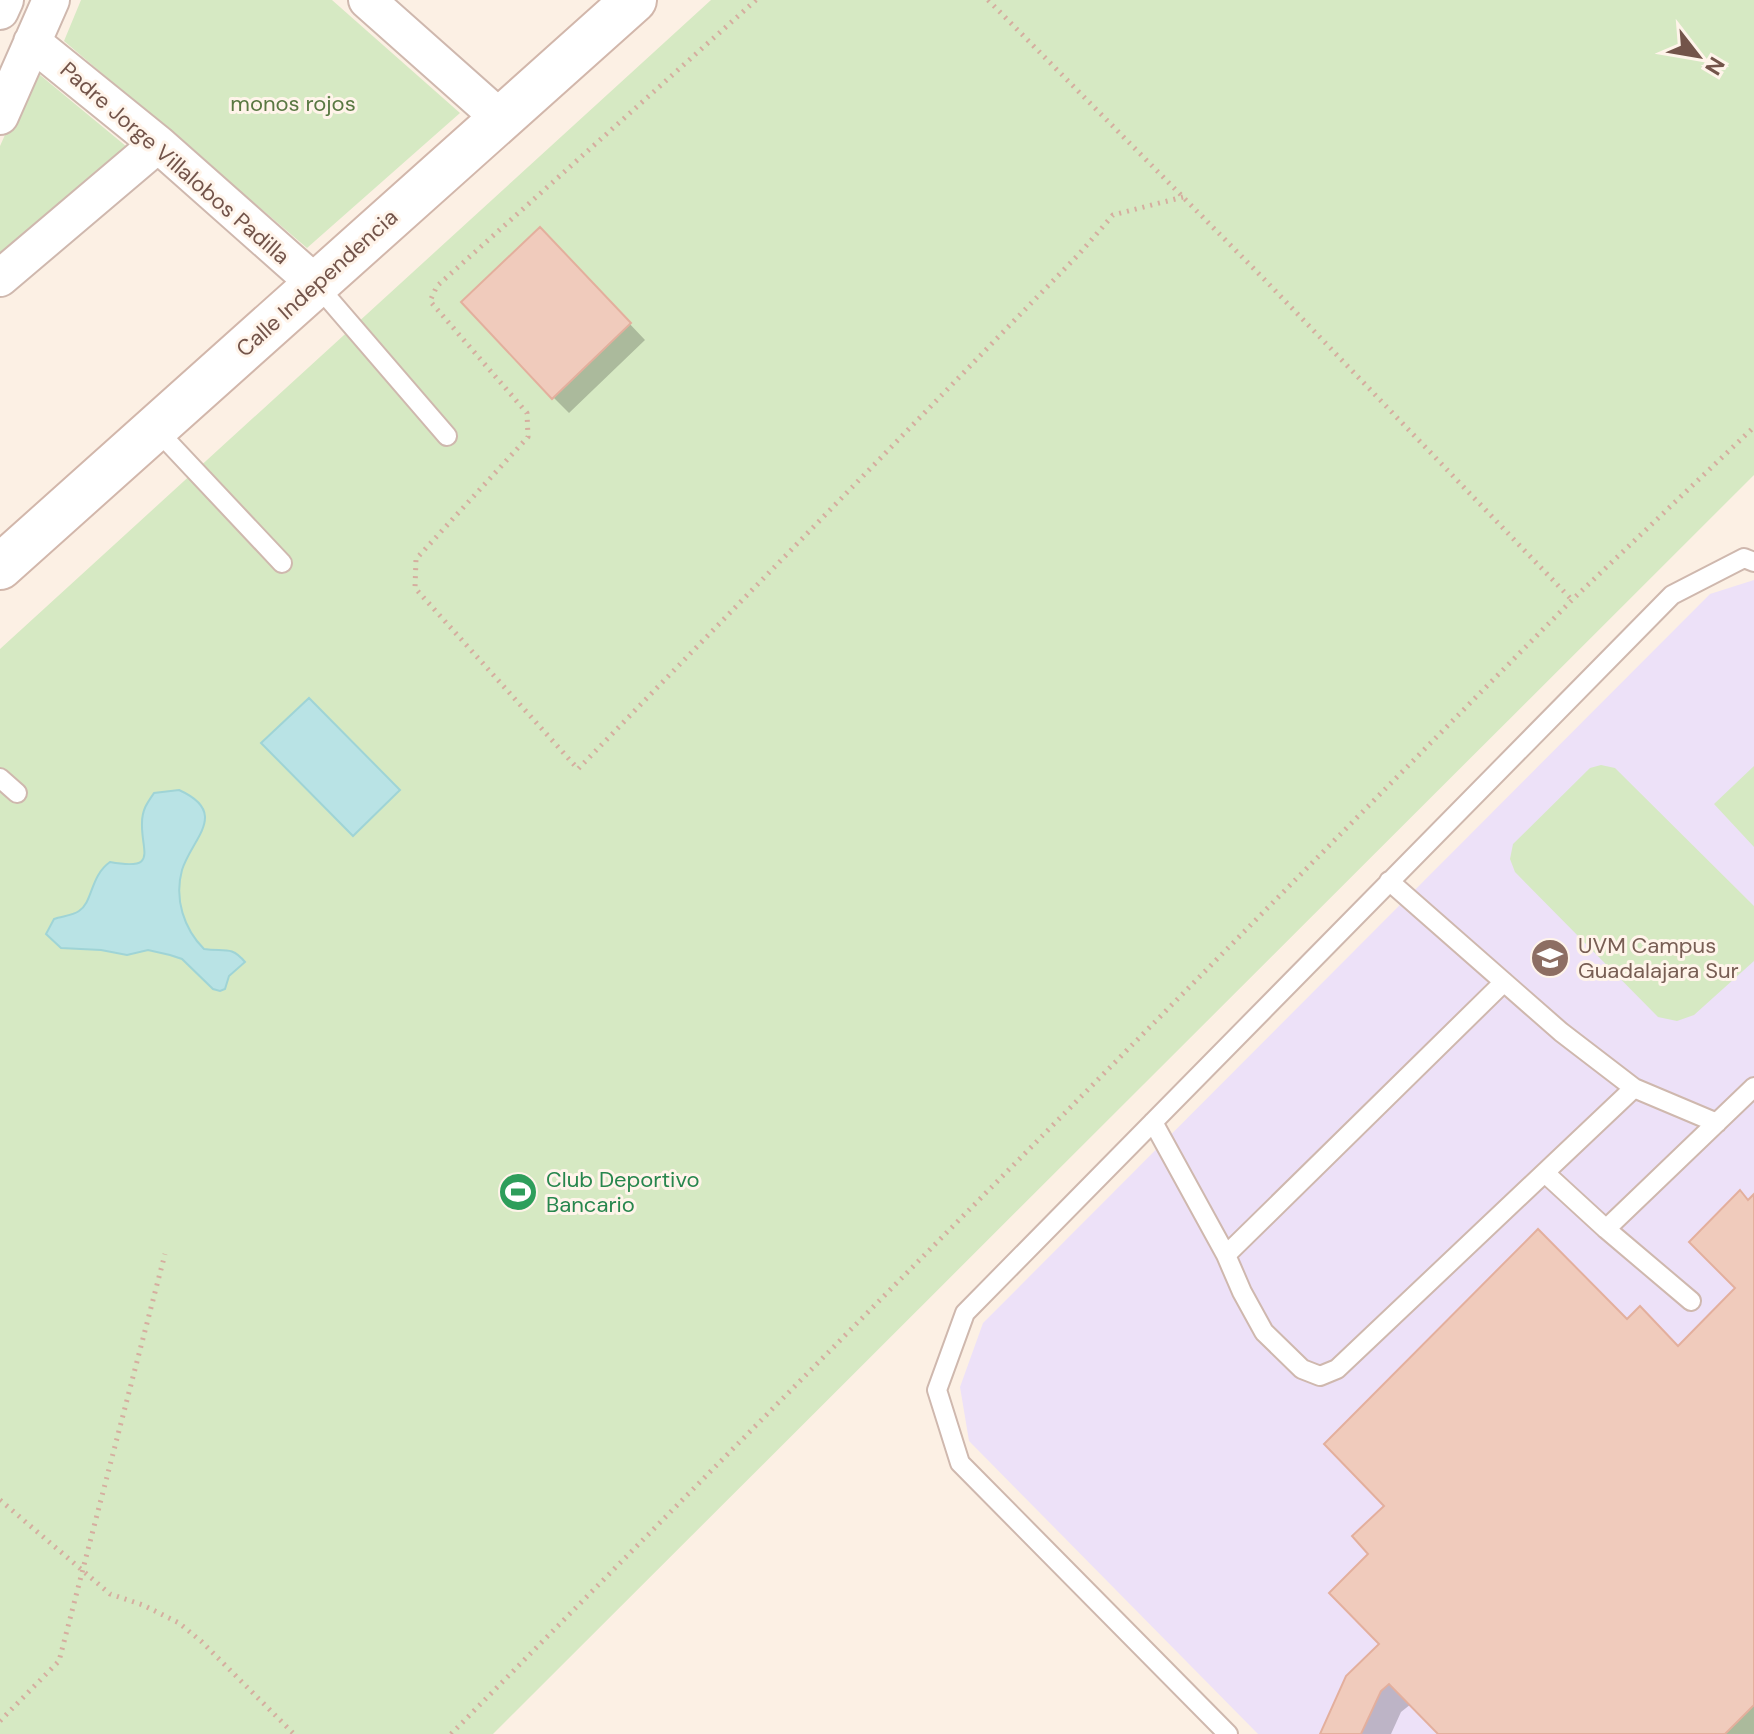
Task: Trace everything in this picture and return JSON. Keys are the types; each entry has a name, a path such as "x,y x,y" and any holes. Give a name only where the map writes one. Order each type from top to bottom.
{"street":[{"path":"0,11 5,0"},
{"path":"0,116 51,0"},
{"path":"367,0 501,119"},
{"name":"Calle Independencia","path":"0,567 634,0"},
{"name":"Padre Jorge Villalobos Padilla","path":"32,42 158,144 316,284"},
{"path":"0,278 158,144"}],"lane":[{"path":"316,284 447,436"},
{"path":"155,428 282,563"},
{"path":"1228,1734 960,1463 937,1390 965,1313 1672,595 1744,558 1754,562"},
{"path":"0,778 17,793"},
{"path":"1389,881 1561,1032 1634,1088 1717,1123"},
{"path":"1226,1255 1504,982"},
{"path":"1606,1229 1754,1087"},
{"path":"1153,1122 1264,1332 1302,1369 1320,1376 1337,1369 1634,1088"},
{"path":"1545,1173 1691,1301"}],"path":[{"path":"756,0 437,286 430,301 527,413 528,437 416,559 415,588 578,769 1113,215 1183,197"},
{"path":"988,0 1572,600"},
{"path":"451,1734 1572,600 1754,427"},
{"path":"0,1721 59,1661 165,1254"},
{"path":"0,1500 110,1594 143,1605 179,1623 294,1734"}],"shaded area":[{"name":"UVM Campus Guadalajara Sur","path":"1754,580 1754,1734 1258,1734 969,1441 960,1387 983,1323 1710,594"}],"green space":[{"name":"monos rojos","path":"81,0 332,0 460,113 307,248 64,41"},
{"name":"Club Deportivo Bancario","path":"711,0 1754,0 1754,475 493,1734 0,1734 0,649"},
{"path":"34,70 127,147 0,261 0,146"},
{"path":"1601,765 1615,768 1754,906 1754,961 1694,1015 1677,1021 1658,1017 1515,872 1510,859 1513,844 1590,768"},
{"path":"1754,766 1754,847 1714,804"},
{"path":"1754,1705 1754,1734 1725,1734"}],"water":[{"path":"309,698 400,790 353,836 261,743"},
{"path":"179,790 194,799 205,817 199,837 182,870 179,892 182,913 204,949 231,951 245,962 229,976 225,989 220,991 213,989 182,959 170,955 148,950 127,955 61,948 46,934 54,919 73,914 84,907 99,874 110,862 136,864 141,861 144,857 142,818 147,803 154,793"}],"building":[{"path":"540,227 631,323 552,399 461,302"},
{"path":"1740,1190 1748,1200 1754,1194 1754,1705 1725,1734 1438,1734 1389,1684 1381,1691 1361,1734 1320,1734 1346,1676 1379,1644 1329,1593 1368,1554 1352,1536 1384,1506 1324,1444 1538,1229 1627,1319 1640,1306 1678,1346 1735,1288 1689,1242"}],"place":[{"name":"UVM Campus Guadalajara Sur","path":"1550,958"},
{"name":"Club Deportivo Bancario","path":"518,1192"}]}
